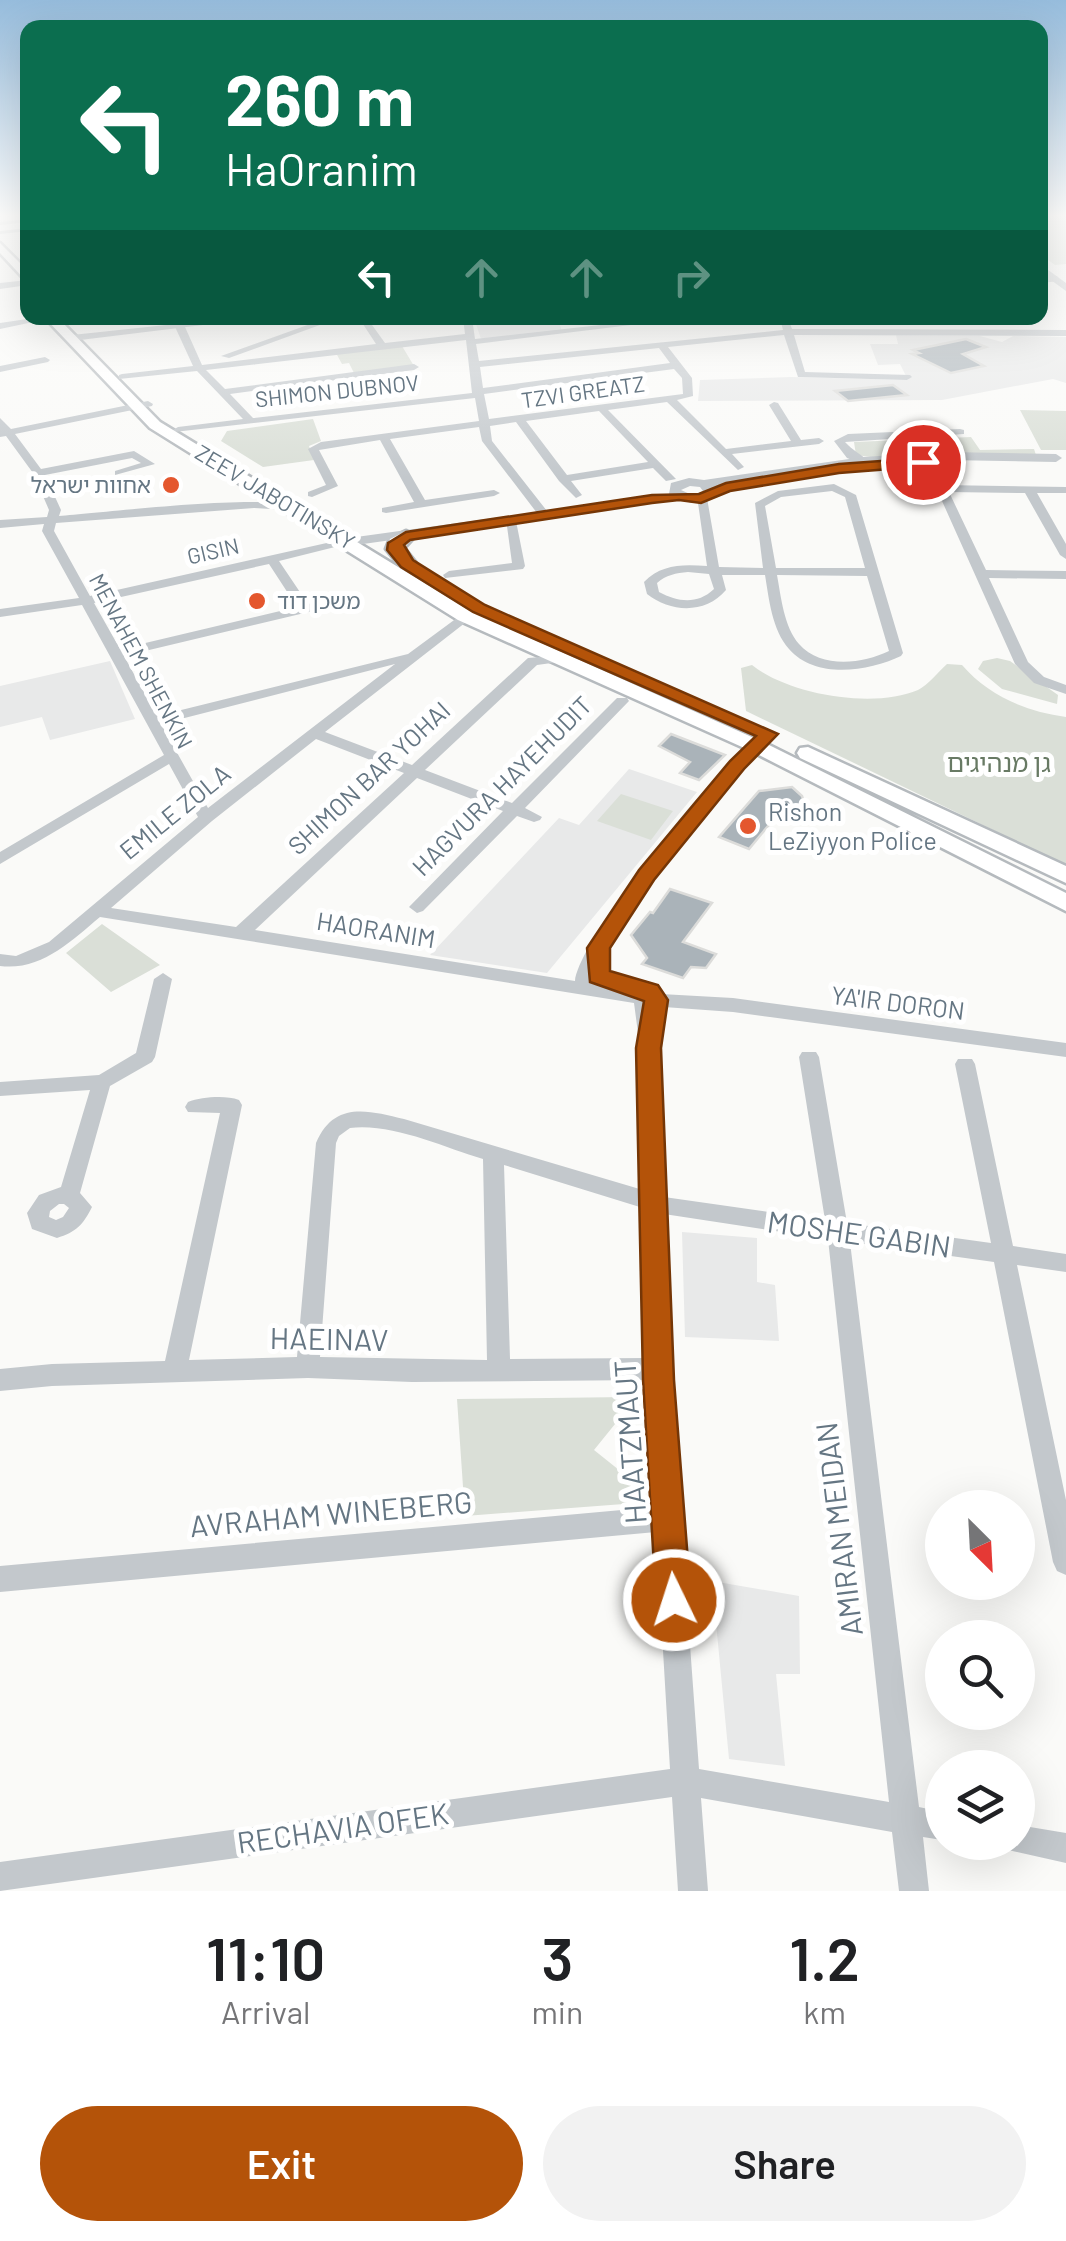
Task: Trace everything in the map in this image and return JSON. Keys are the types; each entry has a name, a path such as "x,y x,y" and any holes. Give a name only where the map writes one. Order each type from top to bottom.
{"main road":[{"name":"ZEEV JABOTINSKY","path":"59,325 122,377 155,424 283,499 407,564 479,609 751,750 784,760 1066,903"},
{"name":"ZEEV JABOTINSKY","path":"68,325 143,405 190,431 283,499 325,538 362,540 465,616 532,653 561,658 751,750 1066,875"},
{"path":"406,536 396,543 395,550 407,564"}],"street":[{"path":"77,337 158,325"},
{"path":"179,325 198,367 250,420"},
{"path":"198,367 315,325"},
{"path":"368,325 382,346"},
{"path":"469,325 487,440 542,511"},
{"path":"563,325 566,331"},
{"path":"122,377 604,325"},
{"path":"786,325 799,373 908,377"},
{"path":"473,365 679,342 1066,333"},
{"path":"663,346 679,365"},
{"path":"0,369 46,360"},
{"name":"SHIMON DUBNOV","path":"190,431 679,365"},
{"name":"TZVI GREATZ","path":"312,494 332,486 313,449 688,396 690,388 679,365"},
{"path":"223,392 414,368"},
{"path":"670,400 726,450 738,468"},
{"path":"5,433 143,405"},
{"path":"774,405 798,444"},
{"path":"603,410 656,464 690,491 709,570 720,590 702,603 668,602 649,587 660,573 709,570 870,572"},
{"path":"520,420 576,495"},
{"name":"MENAHEM SHENKIN","path":"0,421 5,433 38,472 55,510 48,531 206,818"},
{"path":"854,460 839,441 842,438 960,432"},
{"path":"384,437 421,504"},
{"path":"726,450 819,441"},
{"path":"38,472 134,454 150,464 119,473"},
{"path":"362,540 510,521 854,460 946,456 1061,461"},
{"path":"362,540 872,465 1061,461"},
{"path":"563,479 656,464"},
{"path":"834,486 850,495 896,653 865,666 841,666 808,656 786,636 772,571 759,505 762,500 802,488 834,486"},
{"path":"906,488 1066,490"},
{"path":"942,488 1022,664 1039,680 1066,690"},
{"path":"1029,489 1066,555"},
{"path":"386,510 494,494"},
{"path":"0,524 254,505 283,499"},
{"path":"449,575 518,566 510,521"},
{"name":"GISIN","path":"0,613 86,601 271,558 325,538"},
{"path":"271,558 305,609"},
{"path":"979,574 1066,574"},
{"path":"114,654 350,598"},
{"name":"EMILE ZOLA","path":"0,960 18,962 36,957 206,818 465,616"},
{"name":"SHIMON BAR YOHAI","path":"240,934 532,653"},
{"path":"151,722 410,656"},
{"path":"359,669 369,672 375,684"},
{"name":"HAGVURA HAYEHUDIT","path":"418,907 622,701"},
{"path":"313,733 534,817"},
{"path":"591,981 587,964 646,875 751,750"},
{"path":"0,859 170,756"},
{"name":"HAORANIM","path":"95,911 591,981 650,996"},
{"path":"0,1089 102,1082 146,1057 163,979"},
{"name":"YA'IR DORON","path":"650,996 723,1004"},
{"name":"YA'IR DORON","path":"650,996 1066,1050"},
{"name":"HAATZMAUT","path":"650,996 658,1369 694,1891"},
{"path":"651,1040 670,1012 693,1003"},
{"name":"AMIRAN MEIDAN","path":"809,1057 838,1232 914,1891"},
{"path":"965,1064 1066,1562"},
{"path":"69,1195 102,1082"},
{"path":"175,1370 232,1105 195,1107"},
{"name":"MOSHE GABIN","path":"308,1367 326,1142 329,1130 362,1118 404,1127 672,1208 1066,1263"},
{"path":"493,1153 499,1369"},
{"name":"HAEINAV","path":"0,1380 308,1367 412,1372 658,1369"},
{"name":"AVRAHAM WINEBERG","path":"0,1579 668,1518"},
{"path":"686,1781 925,1823"},
{"name":"RECHAVIA OFEK","path":"0,1877 686,1781"},
{"path":"1035,1843 1066,1848"}],"shaded area":[{"path":"476,325 560,325 562,331 481,339"},
{"path":"896,335 980,336 1002,342 1013,336 1066,337 1066,383 1053,379 942,400 698,401 700,380 908,380 900,364 878,365 870,344 898,344"},
{"path":"110,661 135,719 50,740 42,717 0,727 0,686"},
{"path":"629,769 697,792 547,973 430,955 559,818 579,825"},
{"path":"682,1232 757,1238 757,1282 775,1285 779,1341 685,1337"},
{"path":"712,1581 799,1596 800,1674 776,1674 785,1766 729,1759"}],"green space":[{"path":"402,346 414,366 354,373 336,353"},
{"path":"1020,410 1066,411 1066,450 1041,450"},
{"path":"313,419 321,441 309,446 314,460 263,467 221,441 227,431"},
{"path":"971,437 980,450 1034,449 1036,455 878,458 856,455 854,442"},
{"path":"983,661 1010,661 1058,695 1057,704 1002,689 978,669"},
{"name":"גן מנהיגים","path":"947,664 962,665 1009,700 1066,717 1066,865 746,711 741,668 752,665 809,691 879,698 918,690"},
{"path":"621,794 673,811 651,840 597,821"},
{"path":"102,924 160,965 111,992 66,953"},
{"path":"628,1397 628,1408 594,1450 634,1482 637,1503 465,1516 457,1399"}],"building":[{"path":"966,339 986,347 963,354 984,366 951,373 912,354 919,353 913,350"},
{"path":"893,385 907,395 848,401 835,391"},
{"path":"671,734 725,755 699,780 680,773 690,762 659,746"},
{"name":"Rishon LeZiyyon Police","path":"792,787 802,796 805,806 801,812 789,808 782,816 778,814 749,849 719,837 759,791"},
{"path":"670,889 712,903 683,942 716,954 706,968 691,967 683,978 642,964 647,958 631,935"}],"place":[{"name":"אחוות ישראל","path":"171,485"},
{"name":"משכן דוד","path":"257,601"},
{"name":"Rishon LeZiyyon Police","path":"748,826"}],"route":[{"path":"674,1600 658,1380 648,1048 656,1000 650,991 598,976 598,948 646,875 737,765 768,734 479,609 407,564 395,550 396,543 406,536 652,499 701,498 726,487 839,468 923,462"}]}
